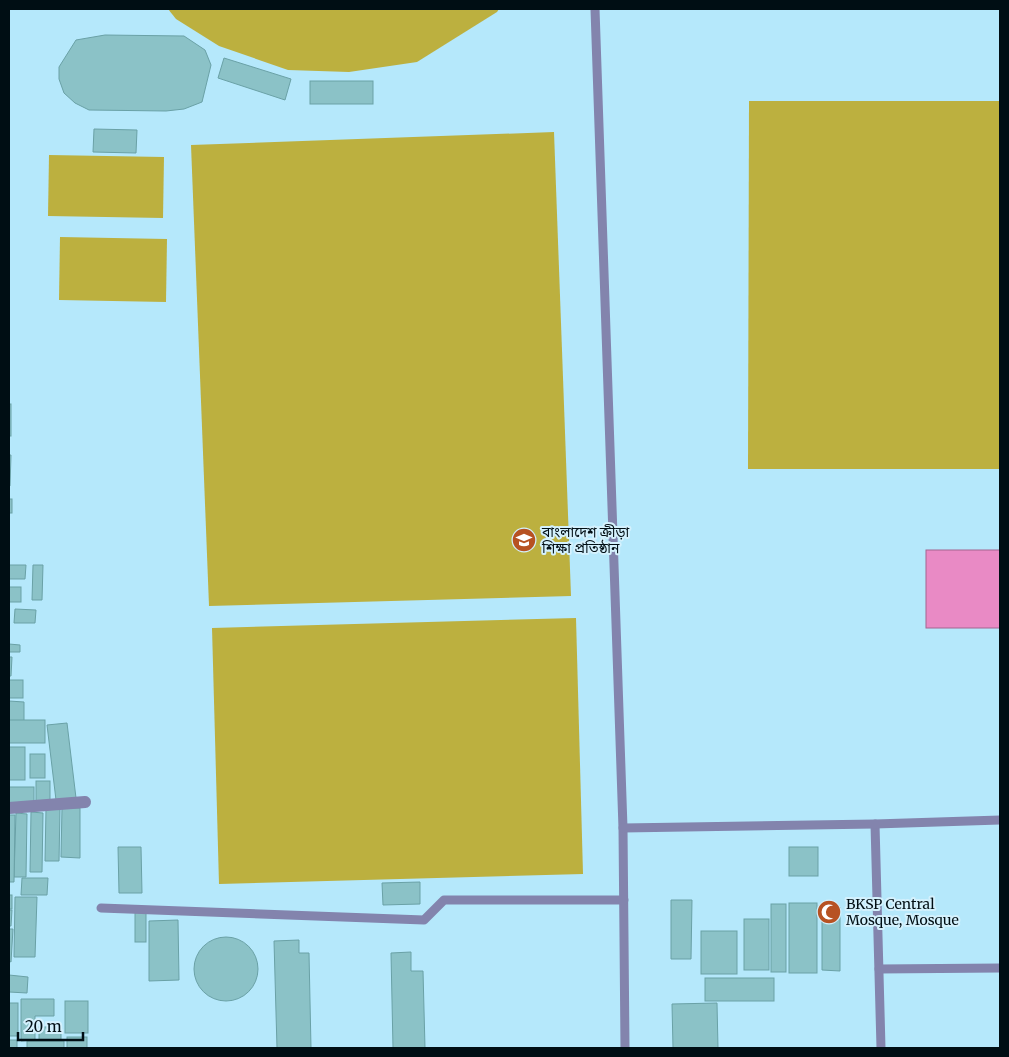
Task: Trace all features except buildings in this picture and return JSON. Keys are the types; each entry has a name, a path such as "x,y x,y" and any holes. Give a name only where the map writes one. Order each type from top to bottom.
{"street":[{"path":"9,808 85,802"}],"lane":[{"path":"595,9 623,828 625,1048"},
{"path":"623,828 1000,820"},
{"path":"875,824 881,1048"},
{"path":"101,908 424,920 444,900 624,900"},
{"path":"879,969 1000,968"}],"shaded area":[{"path":"168,9 499,9 417,62 349,72 288,70 219,46 176,19"},
{"path":"749,101 1000,101 1000,469 748,469"},
{"path":"554,132 571,596 209,606 191,145"},
{"path":"49,155 164,157 163,218 48,216"},
{"path":"60,237 167,239 166,302 59,300"},
{"path":"926,550 1000,550 1000,628 926,628"},
{"path":"576,618 583,874 219,884 212,628"}],"place":[{"name":"বাংলাদেশ ক্রীড়া শিক্ষা প্রতিষ্ঠান","path":"524,540"},
{"name":"BKSP Central Mosque, Mosque","path":"829,912"}]}
